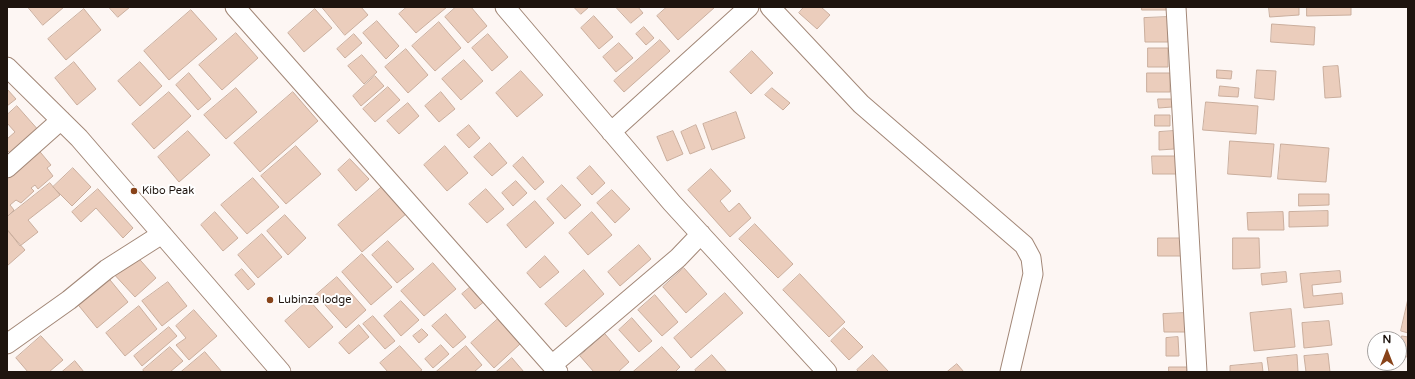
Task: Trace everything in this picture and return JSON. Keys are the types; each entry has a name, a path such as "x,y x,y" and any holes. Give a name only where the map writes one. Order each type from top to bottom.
{"street":[{"path":"235,7 555,369 678,258 701,234"},
{"path":"505,7 611,132 701,234 827,372"},
{"path":"611,132 749,7"},
{"path":"770,7 861,104 1024,246 1031,258 1033,274 1010,372"},
{"path":"1176,7 1197,372"},
{"path":"7,67 79,138 281,372"},
{"path":"7,168 61,120"},
{"path":"7,344 69,300 107,269 162,234"}],"building":[{"path":"28,7 64,7 43,25"},
{"path":"109,7 130,7 118,17"},
{"path":"322,7 361,7 368,15 345,35"},
{"path":"407,7 447,7 416,33 399,14"},
{"path":"456,7 471,7 487,26 468,43 445,17"},
{"path":"574,7 589,7 581,14"},
{"path":"616,7 638,7 643,13 631,23"},
{"path":"667,7 715,7 678,40 657,16"},
{"path":"804,7 821,7 830,15 817,29 799,13"},
{"path":"1142,7 1167,7 1167,10 1142,10"},
{"path":"1269,7 1299,7 1299,15 1270,17"},
{"path":"1307,7 1351,7 1351,15 1307,16"},
{"path":"84,9 101,30 66,60 48,39"},
{"path":"315,9 332,28 304,52 288,33"},
{"path":"191,10 217,39 169,80 144,51"},
{"path":"594,16 613,37 599,49 581,28"},
{"path":"1168,17 1168,42 1145,42 1144,18"},
{"path":"377,21 399,46 386,59 363,33"},
{"path":"439,22 461,48 435,71 412,46"},
{"path":"1272,24 1315,27 1314,45 1271,42"},
{"path":"644,27 654,38 646,45 636,34"},
{"path":"236,33 258,58 222,90 199,65"},
{"path":"354,34 362,43 345,58 337,49"},
{"path":"488,34 508,57 492,71 472,48"},
{"path":"660,40 670,51 624,92 614,81"},
{"path":"619,43 633,58 616,72 603,57"},
{"path":"1148,48 1168,48 1168,67 1148,67"},
{"path":"406,49 428,75 408,93 385,67"},
{"path":"752,51 773,73 751,94 730,72"},
{"path":"362,55 377,72 364,84 348,66"},
{"path":"464,60 483,81 461,100 442,79"},
{"path":"74,62 96,89 77,105 55,78"},
{"path":"140,62 162,86 140,106 118,81"},
{"path":"1338,66 1341,97 1325,98 1323,67"},
{"path":"1217,70 1232,71 1231,79 1217,78"},
{"path":"1257,70 1276,71 1274,100 1255,98"},
{"path":"521,71 543,95 517,117 496,93"},
{"path":"189,73 211,99 198,110 176,85"},
{"path":"1147,73 1170,73 1170,92 1147,92"},
{"path":"375,76 384,86 361,106 353,96"},
{"path":"1220,86 1239,88 1238,97 1219,96"},
{"path":"388,87 400,100 375,122 363,109"},
{"path":"236,88 257,112 226,139 204,115"},
{"path":"772,88 790,103 783,110 765,95"},
{"path":"7,89 16,99 7,106"},
{"path":"169,92 191,116 154,149 132,124"},
{"path":"293,92 318,121 260,172 234,143"},
{"path":"441,92 455,109 439,122 425,106"},
{"path":"1158,99 1172,99 1172,107 1159,108"},
{"path":"1206,102 1258,106 1256,134 1203,130"},
{"path":"408,103 419,116 399,134 387,121"},
{"path":"17,106 40,132 13,156 7,150 7,139 15,132 7,123 7,115"},
{"path":"736,112 745,138 712,150 703,124"},
{"path":"1155,115 1170,115 1170,126 1155,126"},
{"path":"469,125 480,138 469,148 457,135"},
{"path":"696,125 705,148 690,154 681,132"},
{"path":"188,131 210,155 179,182 158,157"},
{"path":"673,131 683,154 667,161 657,137"},
{"path":"1174,131 1174,149 1159,150 1159,132"},
{"path":"1230,141 1274,144 1271,177 1228,174"},
{"path":"490,143 507,163 492,176 474,157"},
{"path":"1281,144 1329,148 1326,182 1278,179"},
{"path":"296,146 321,174 286,204 261,176"},
{"path":"445,146 468,173 447,191 424,165"},
{"path":"36,147 51,165 47,168 53,176 38,189 35,185 31,188 34,191 21,203 16,200 10,205 14,210 7,217 7,171"},
{"path":"1152,156 1176,156 1176,174 1153,174"},
{"path":"523,157 544,182 535,190 513,166"},
{"path":"350,159 369,179 356,191 338,170"},
{"path":"590,166 605,183 592,195 577,178"},
{"path":"73,168 91,187 72,206 53,187"},
{"path":"711,169 731,191 720,201 729,212 739,203 751,218 730,237 688,190"},
{"path":"253,178 279,207 247,234 221,205"},
{"path":"516,181 527,193 513,206 502,193"},
{"path":"50,183 60,195 28,220 38,232 20,246 7,229 7,217"},
{"path":"562,185 581,205 565,219 547,199"},
{"path":"383,186 407,213 362,252 338,225"},
{"path":"98,189 133,228 123,238 96,208 81,222 72,212"},
{"path":"486,189 504,209 487,223 469,204"},
{"path":"612,190 630,209 615,223 597,203"},
{"path":"1299,194 1329,194 1329,205 1299,206"},
{"path":"535,201 554,223 526,248 507,225"},
{"path":"1328,211 1328,226 1289,227 1289,212"},
{"path":"215,212 238,238 223,251 201,225"},
{"path":"592,212 612,235 588,255 569,233"},
{"path":"1283,212 1284,230 1248,230 1247,213"},
{"path":"285,215 306,238 288,255 267,231"},
{"path":"755,224 793,264 778,278 739,239"},
{"path":"7,230 25,250 7,266"},
{"path":"262,234 282,257 258,278 238,255"},
{"path":"1158,238 1181,238 1181,256 1158,256"},
{"path":"1233,238 1259,238 1260,268 1233,269"},
{"path":"388,241 414,269 397,283 372,255"},
{"path":"639,245 651,259 620,286 608,272"},
{"path":"134,253 156,278 135,297 112,272"},
{"path":"362,254 392,287 371,305 342,272"},
{"path":"545,256 559,272 540,288 527,273"},
{"path":"433,263 456,289 424,316 401,291"},
{"path":"684,268 707,294 686,313 663,287"},
{"path":"242,269 255,284 248,290 235,275"},
{"path":"584,270 604,294 566,327 545,304"},
{"path":"1340,271 1341,282 1312,285 1313,296 1342,293 1343,304 1304,308 1300,274"},
{"path":"1286,272 1287,282 1262,285 1261,274"},
{"path":"800,274 845,322 829,337 783,290"},
{"path":"106,275 128,302 97,328 75,301"},
{"path":"337,277 366,310 346,328 316,295"},
{"path":"168,282 187,306 162,326 142,301"},
{"path":"473,285 486,300 475,309 462,294"},
{"path":"725,293 743,313 691,358 674,338"},
{"path":"655,295 678,322 662,336 638,310"},
{"path":"1408,299 1408,333 1407,331 1401,331"},
{"path":"309,300 333,327 309,348 285,321"},
{"path":"401,301 419,320 401,336 384,316"},
{"path":"139,306 157,329 125,356 106,333"},
{"path":"1291,309 1295,347 1254,351 1250,313"},
{"path":"194,310 217,336 189,360 176,345 186,338 176,326"},
{"path":"1186,313 1186,332 1164,332 1163,314"},
{"path":"446,314 466,337 453,348 432,326"},
{"path":"373,316 395,341 385,349 363,324"},
{"path":"632,318 652,341 639,352 619,330"},
{"path":"498,319 520,344 494,368 471,343"},
{"path":"1329,321 1332,345 1304,348 1302,323"},
{"path":"359,325 369,337 349,354 339,343"},
{"path":"169,327 177,336 142,366 134,356"},
{"path":"844,328 863,347 849,360 831,341"},
{"path":"422,329 428,335 419,343 413,336"},
{"path":"605,334 629,362 618,372 594,372 580,356"},
{"path":"41,336 63,360 49,372 28,372 16,358"},
{"path":"1178,337 1179,356 1166,356 1166,338"},
{"path":"1407,337 1408,337 1407,357"},
{"path":"441,345 449,354 433,368 425,359"},
{"path":"400,346 422,370 419,372 388,372 380,363"},
{"path":"466,346 482,365 474,372 436,372"},
{"path":"170,347 183,361 170,372 144,372 143,370"},
{"path":"662,347 680,367 675,372 633,372"},
{"path":"205,352 222,372 181,372"},
{"path":"1328,354 1330,372 1306,372 1304,356"},
{"path":"712,355 727,372 697,372 695,370"},
{"path":"873,355 889,372 859,372 857,370"},
{"path":"1297,355 1298,372 1269,372 1267,358"},
{"path":"512,358 524,372 496,372"},
{"path":"75,361 84,372 62,372"},
{"path":"1262,363 1263,372 1230,372 1230,366"},
{"path":"957,364 964,372 947,372"},
{"path":"1169,367 1187,367 1187,372 1169,372"}],"place":[{"name":"Kibo Peak","path":"134,191"},
{"name":"Lubinza lodge","path":"270,300"}]}
